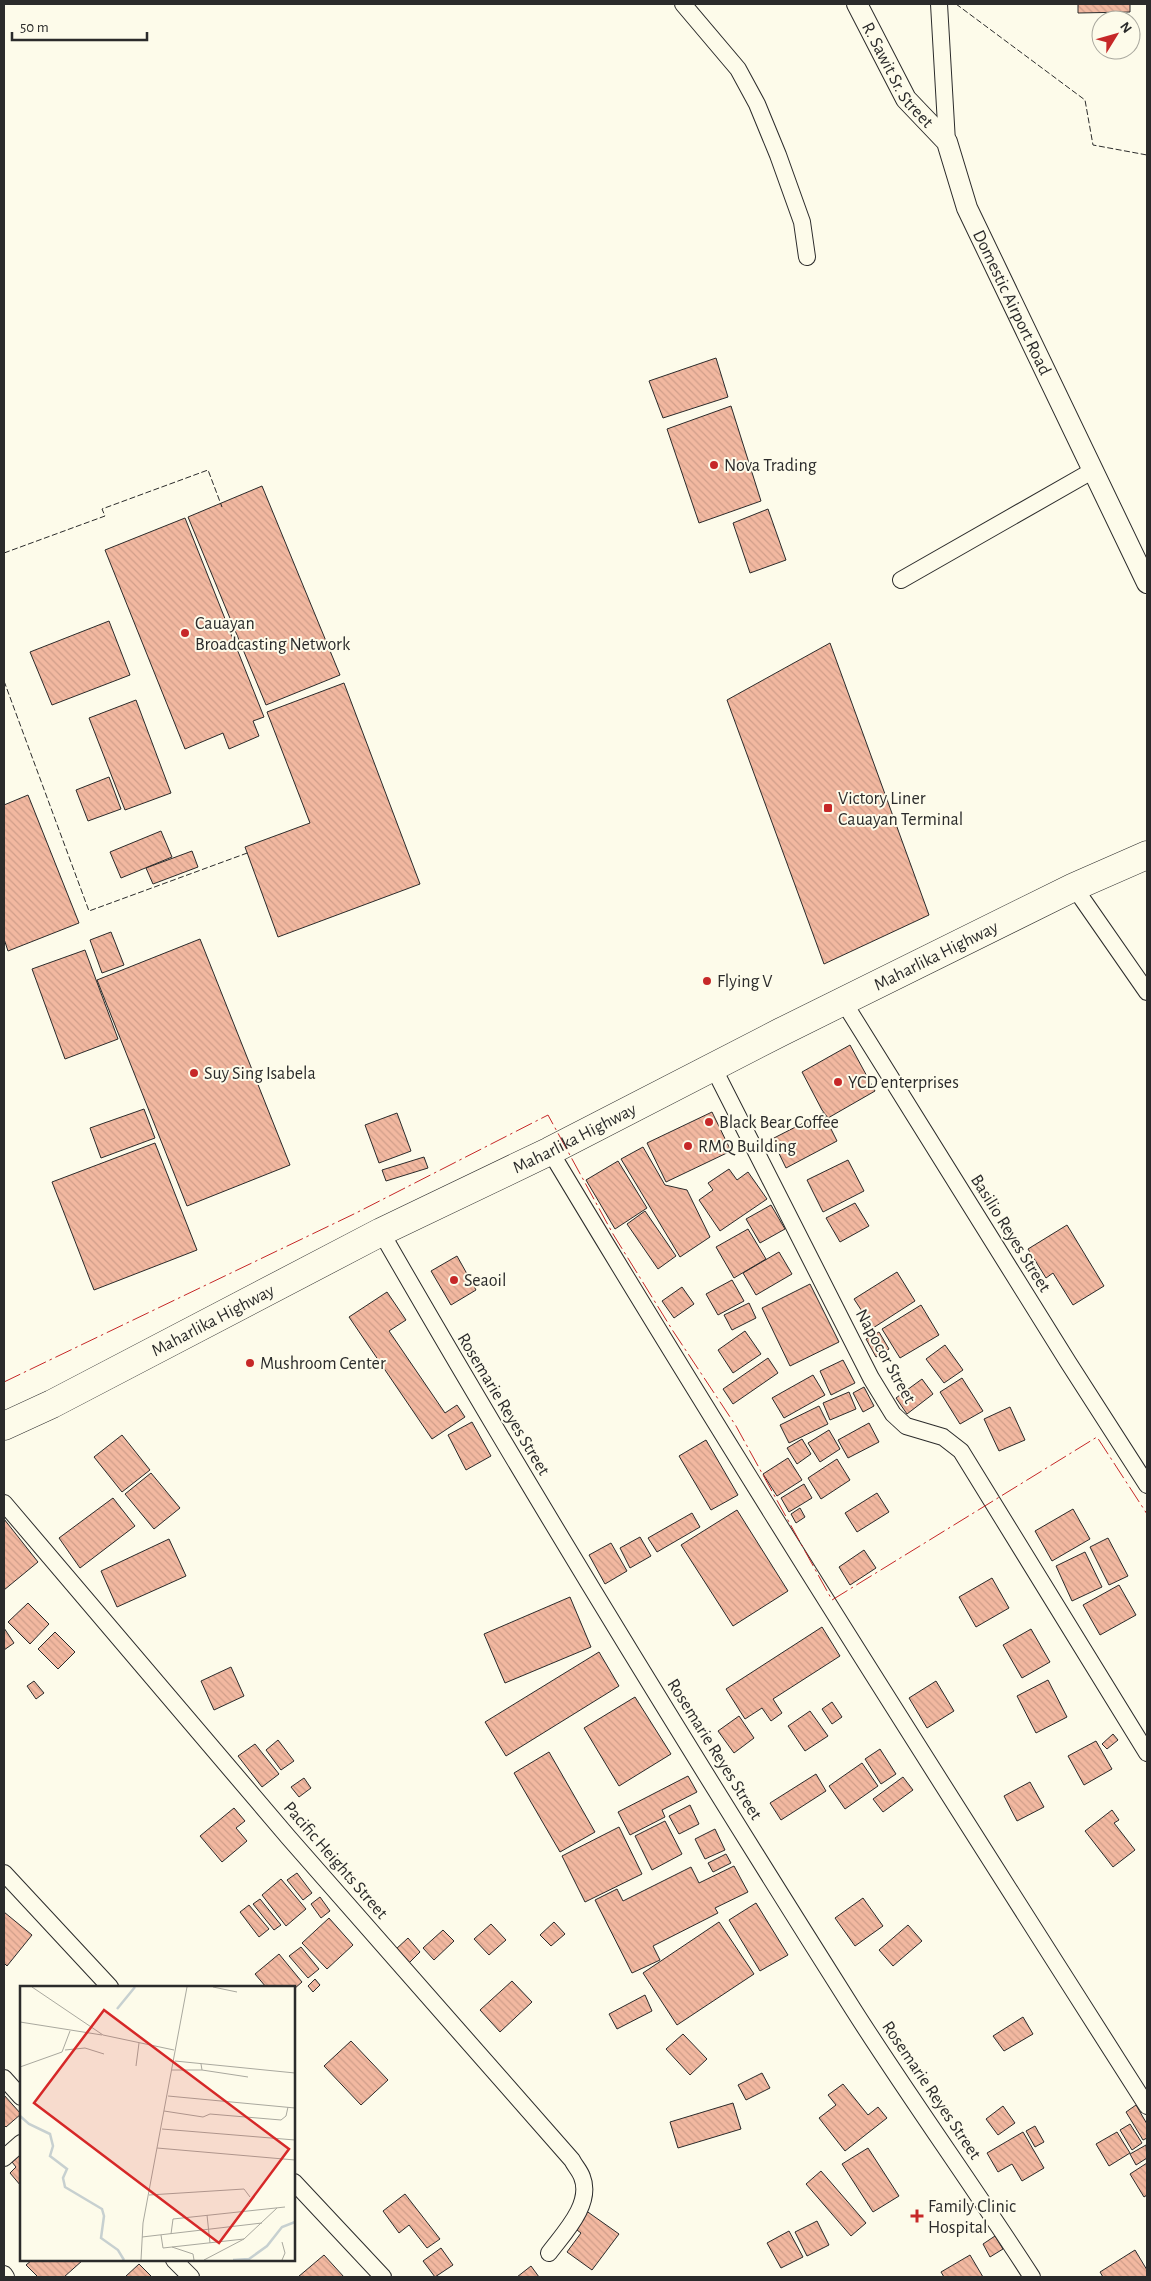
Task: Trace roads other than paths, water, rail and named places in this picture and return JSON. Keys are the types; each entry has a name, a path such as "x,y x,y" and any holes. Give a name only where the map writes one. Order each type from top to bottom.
{"highway":[{"name":"Maharlika Highway","path":"4,1426 52,1404 381,1232 550,1151 843,1001 1074,888 1147,855"}],"street":[{"path":"683,4 738,69 756,104 778,155 802,222 807,257"},
{"name":"R. Sawit Sr. Street","path":"857,4 906,99 947,142"},
{"name":"Domestic Airport Road","path":"940,4 947,142 967,208 1147,583"},
{"path":"901,580 1092,471"},
{"path":"1074,888 1147,992"},
{"name":"Basilio Reyes Street","path":"843,1001 1147,1485"},
{"name":"Napocor Street","path":"713,1067 871,1378 893,1414 906,1426 943,1437 961,1451 1147,1753"},
{"path":"550,1151 632,1289 877,1682 1147,2106"},
{"name":"Rosemarie Reyes Street","path":"381,1232 501,1439 845,1996 1032,2277"},
{"name":"Pacific Heights Street","path":"4,1503 289,1838 572,2160 583,2178 584,2192 580,2207 571,2223 549,2253"},
{"path":"4,1873 109,1986"},
{"path":"4,2078 20,2096"},
{"path":"4,2158 20,2144"},
{"path":"295,2183 382,2277"},
{"path":"175,2261 191,2277"}],"place":[{"name":"Nova Trading","path":"714,465"},
{"name":"Cauayan Broadcasting Network","path":"185,633"},
{"name":"Victory Liner Cauayan Terminal","path":"828,808"},
{"name":"Flying V","path":"707,981"},
{"name":"Suy Sing Isabela","path":"194,1073"},
{"name":"YCD enterprises","path":"838,1082"},
{"name":"Black Bear Coffee","path":"709,1122"},
{"name":"RMQ Building","path":"688,1146"},
{"name":"Seaoil","path":"454,1280"},
{"name":"Mushroom Center","path":"250,1363"},
{"name":"Family Clinic Hospital","path":"917,2216"}]}
